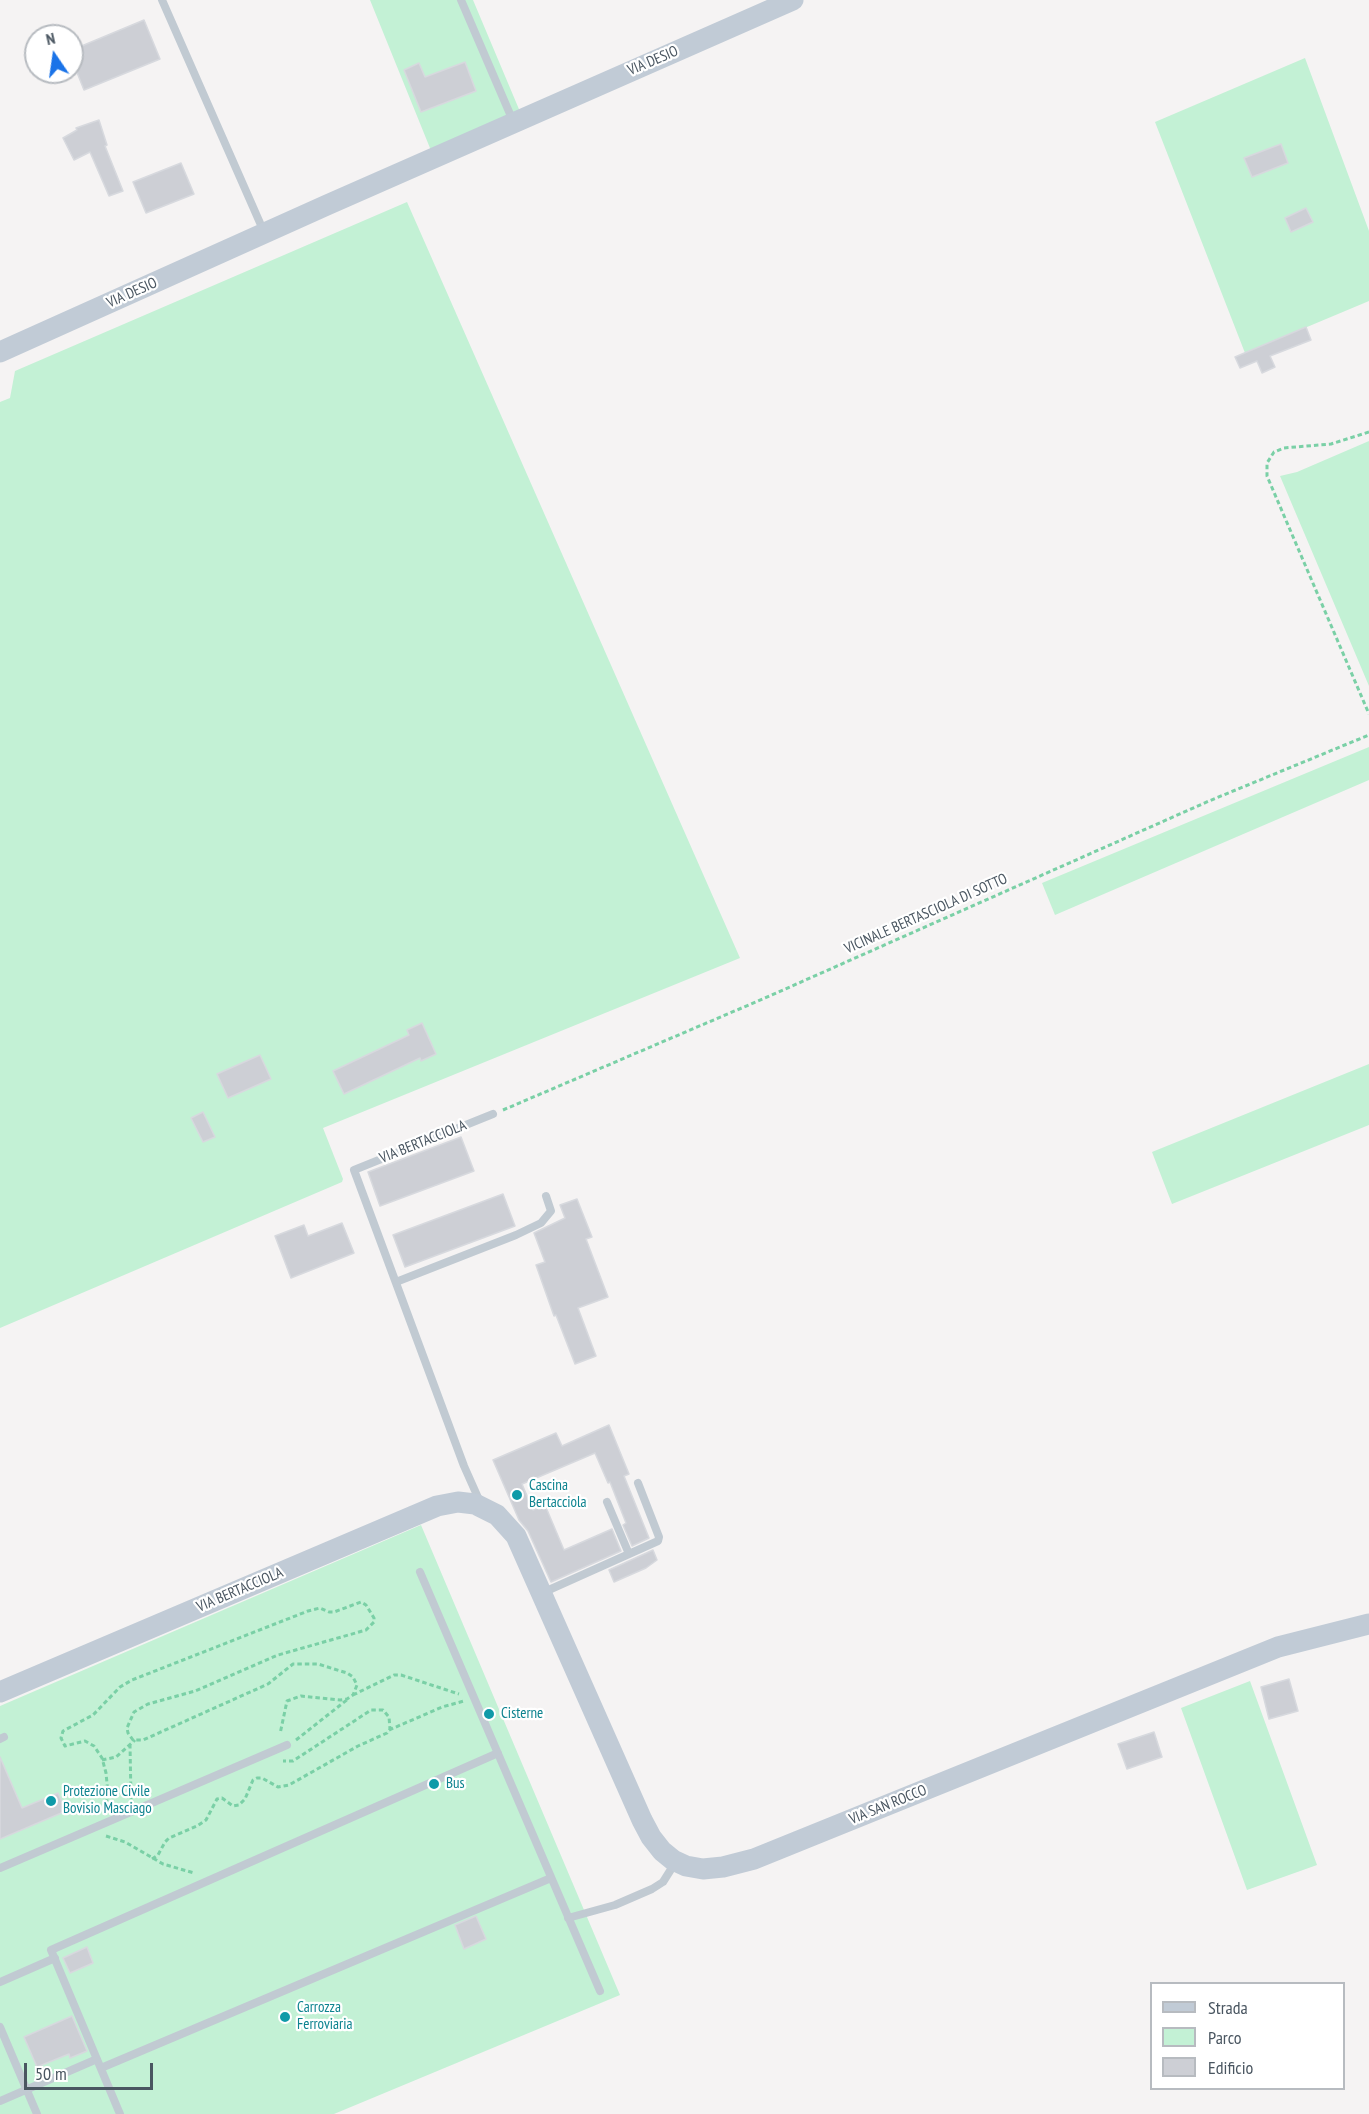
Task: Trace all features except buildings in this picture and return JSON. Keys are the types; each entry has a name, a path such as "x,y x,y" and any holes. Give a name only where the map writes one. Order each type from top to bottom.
{"street":[{"name":"VIA DESIO","path":"0,352 513,122 793,0"},
{"name":"VIA BERTACCIOLA","path":"0,1692 437,1506 461,1502 482,1507 500,1517 514,1533 544,1600"},
{"path":"544,1600 642,1820 660,1849 676,1862"},
{"name":"VIA SAN ROCCO","path":"676,1862 704,1869 754,1859 1278,1647 1369,1624"}],"lane":[{"path":"162,0 264,233"},
{"path":"461,0 513,122"},
{"name":"VIA BERTACCIOLA","path":"482,1507 464,1466 354,1170 493,1114"},
{"path":"396,1282 541,1223 550,1211 546,1196"},
{"path":"544,1600 658,1541 659,1537 638,1483"},
{"path":"607,1502 629,1554"},
{"path":"420,1572 600,1991"},
{"path":"0,1868 287,1745"},
{"path":"120,2114 51,1950 498,1754"},
{"path":"568,1918 615,1905 652,1889 663,1882 676,1862"},
{"path":"101,2068 551,1878"},
{"path":"0,1982 55,1958"},
{"path":"0,2027 37,2114"},
{"path":"0,2101 97,2059"}],"path":[{"path":"1369,432 1331,444 1284,448 1274,452 1267,463 1267,476 1369,714"},
{"name":"VICINALE BERTASCIOLA DI SOTTO","path":"493,1114 765,998 1209,801 1369,735"},
{"path":"102,1760 116,1757 136,1741 130,1737 127,1728 134,1712 141,1708 195,1691 278,1655 362,1632 374,1622 371,1610 361,1602 334,1611 316,1609 197,1654 120,1687 93,1715 67,1728 61,1734 65,1746 85,1742 94,1746 102,1760 108,1793 108,1803 103,1817 104,1824"},
{"path":"287,1745 297,1740 354,1695 394,1675 401,1675 475,1699"},
{"path":"389,1731 442,1707 475,1699"},
{"path":"130,1744 132,1812"},
{"path":"78,1835 110,1837 133,1846 164,1864 200,1875 218,1876"}],"green space":[{"path":"370,0 473,0 521,114 432,153"},
{"path":"1305,58 1369,231 1369,301 1245,353 1155,122"},
{"path":"407,202 740,958 323,1128 343,1179 342,1182 0,1328 0,402 10,398 15,371"},
{"path":"1369,441 1369,686 1280,476 1297,472"},
{"path":"1369,747 1369,780 1055,915 1042,883"},
{"path":"1369,1064 1369,1125 1172,1204 1152,1152"},
{"path":"421,1525 620,1995 334,2114 0,2114 0,1706"},
{"path":"1250,1681 1317,1865 1247,1890 1181,1708"}],"place":[{"name":"Cascina Bertacciola","path":"517,1495"},
{"name":"Cisterne","path":"489,1714"},
{"name":"Bus","path":"434,1784"},
{"name":"Protezione Civile Bovisio Masciago","path":"51,1801"},
{"name":"Carrozza Ferroviaria","path":"285,2017"}]}
